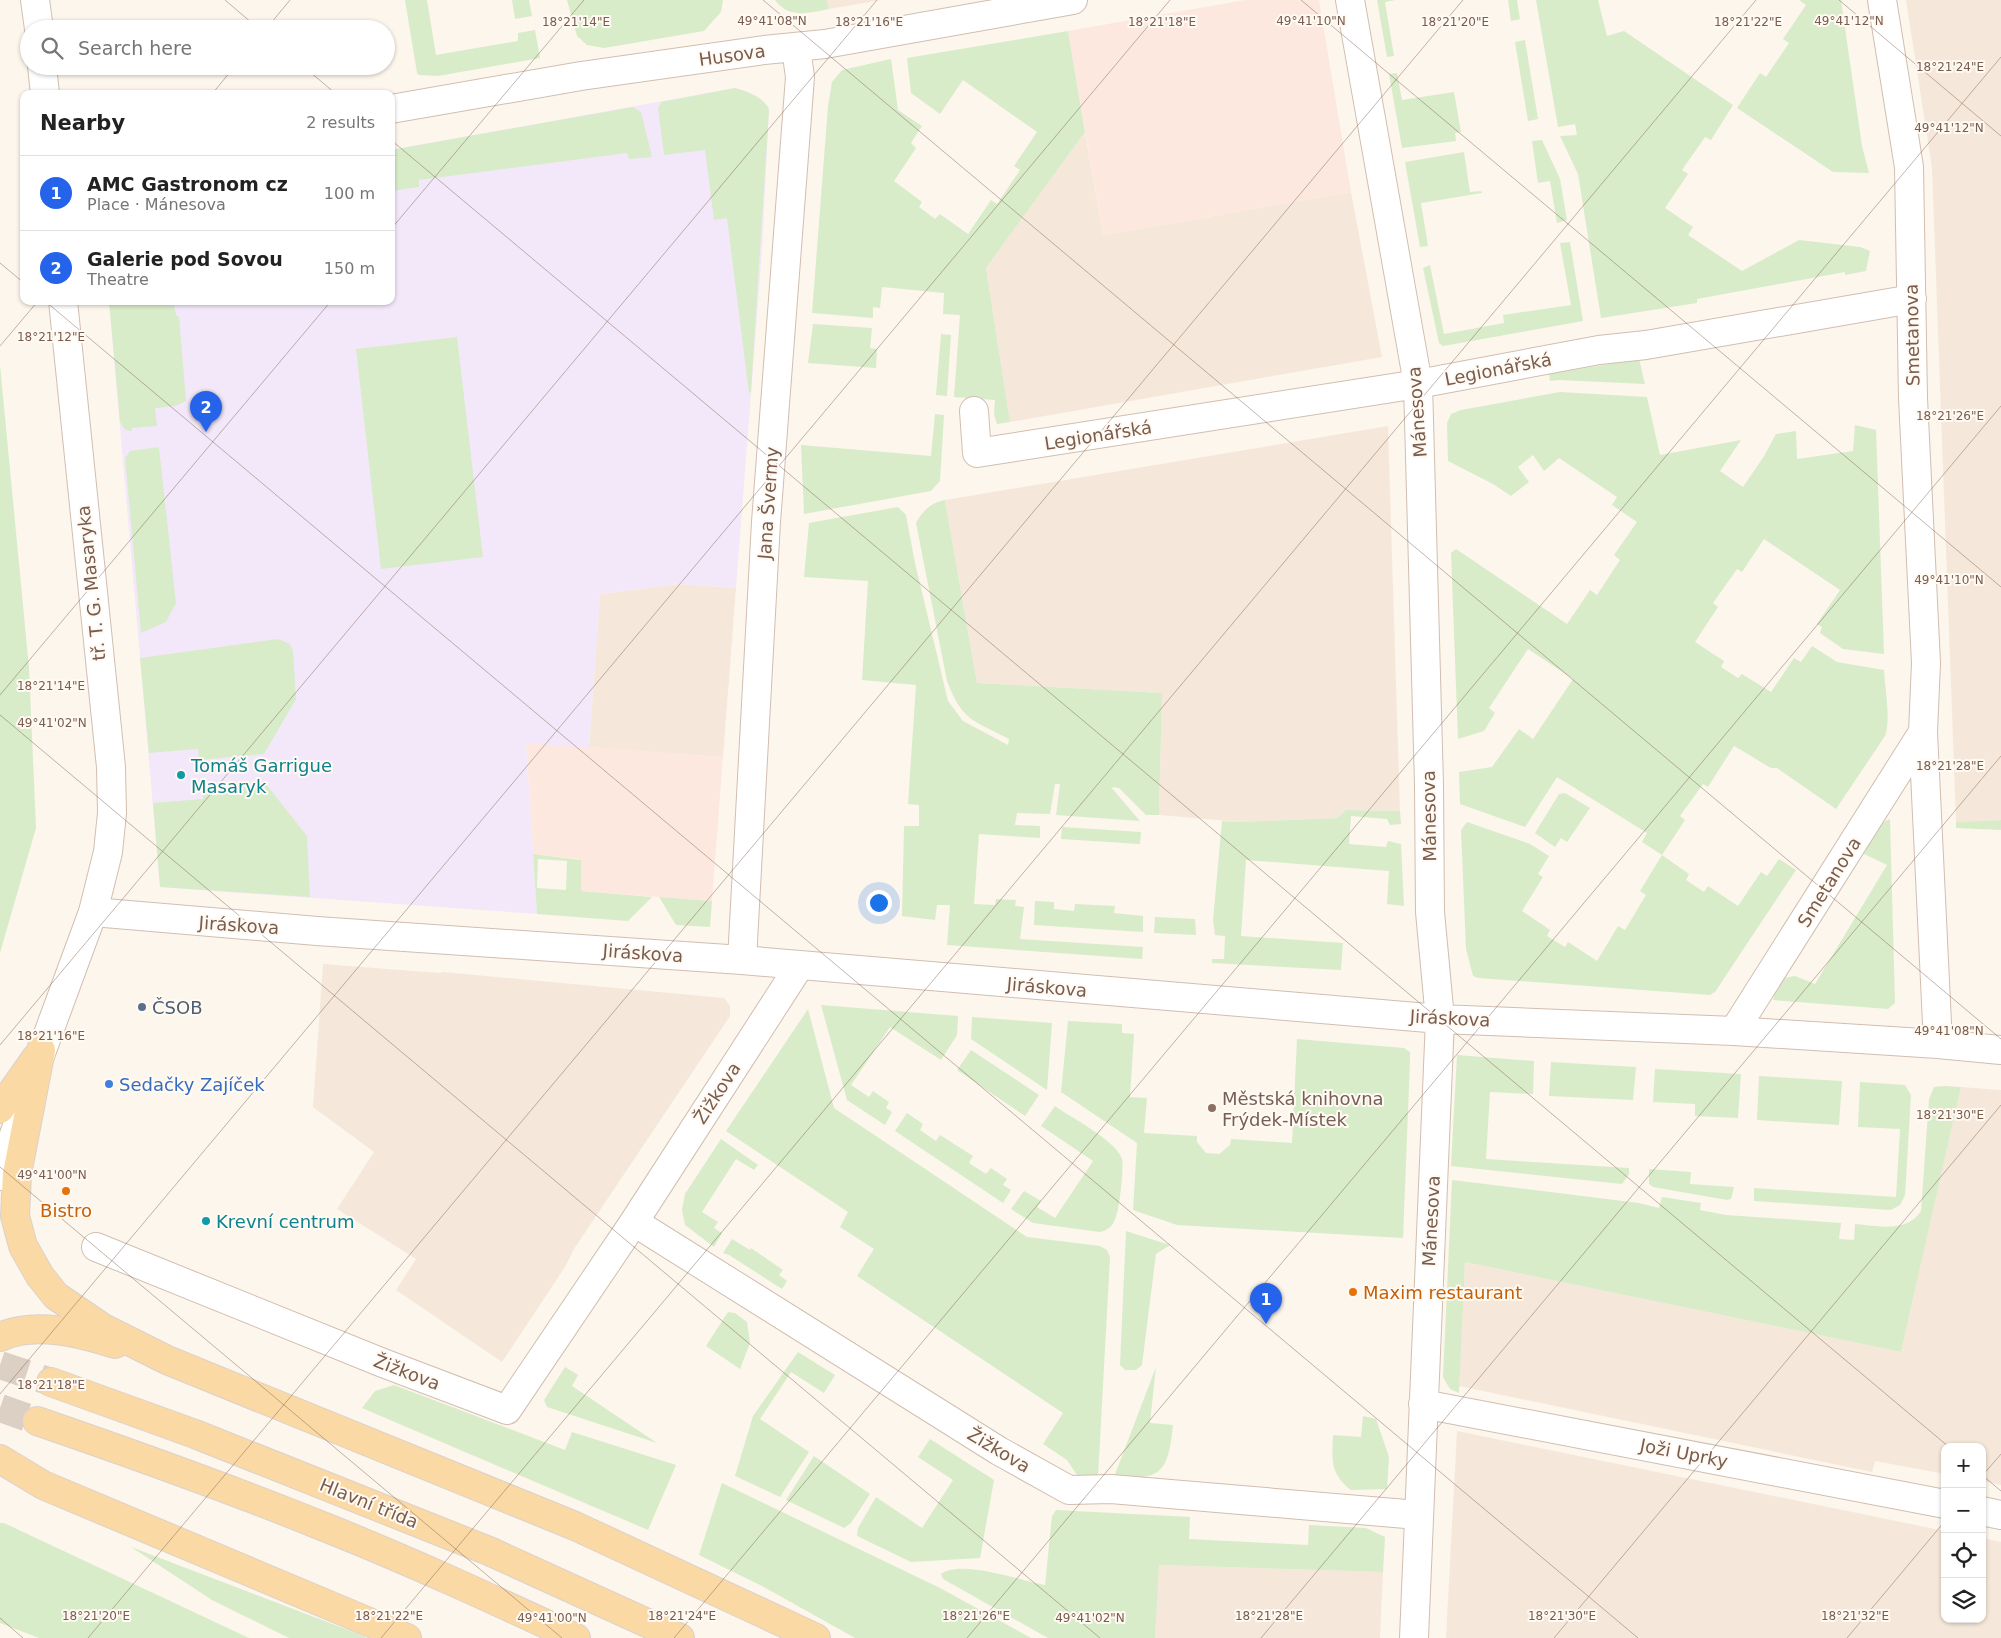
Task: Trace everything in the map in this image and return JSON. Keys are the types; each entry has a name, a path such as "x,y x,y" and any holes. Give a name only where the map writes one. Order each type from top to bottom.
{"main road":[{"path":"0,1109 41,1050"},
{"path":"41,1050 17,1174 14,1216 23,1246 40,1276 56,1296 103,1328 166,1360"},
{"path":"0,1337 28,1329 59,1331 94,1337 166,1360 575,1526 816,1638"},
{"name":"Hlavní třída","path":"51,1382 195,1434 471,1544 680,1638"},
{"path":"37,1421 181,1471 323,1526 464,1586 576,1638"},
{"path":"0,1459 43,1485 408,1638"},
{"path":"0,1478 43,1485"}],"street":[{"path":"35,0 38,20"},
{"name":"Husova","path":"395,108 581,76 764,50 796,48 1073,0"},
{"name":"Mánesova","path":"1350,0 1418,384 1429,785 1430,912 1440,1019 1414,1638"},
{"name":"Smetanova","path":"1882,0 1909,167 1913,398 1926,663 1923,732 1938,1044"},
{"name":"Jana Švermy","path":"742,960 766,522 800,77 796,48"},
{"path":"43,75 44,90"},
{"name":"Legionářská","path":"974,411 977,453 1418,384 1599,350 1646,345 1912,299"},
{"name":"tř. T. G. Masaryka","path":"0,1176 41,1050 93,912 108,852 112,813 111,767 63,305"},
{"name":"Smetanova","path":"1734,1031 1923,732"},
{"name":"Jiráskova","path":"93,912 317,931 742,960 1440,1019 1734,1031 1938,1044 2001,1050"},
{"name":"Žižkova","path":"96,1247 383,1363 507,1410 634,1222 800,965"},
{"name":"Žižkova","path":"634,1222 999,1451 1069,1490 1111,1489 1418,1514"},
{"name":"Joži Uprky","path":"1423,1404 1941,1503"},
{"path":"1986,1512 2001,1515"}],"shaded area":[{"path":"827,0 881,0 829,9"},
{"path":"1245,0 1319,0 1351,192 1103,235 1068,31"},
{"path":"1906,0 2001,0 2001,820 1956,822 1932,168"},
{"path":"735,88 745,91 764,102 769,110 762,251 736,588 678,584 600,594 589,748 526,743 537,914 160,887 109,305 395,305 395,149"},
{"path":"1085,132 1103,235 1351,192 1382,357 1010,422 986,268"},
{"path":"1388,426 1400,811 1346,810 1337,818 1240,822 1159,815 1162,693 977,683 945,500"},
{"path":"678,584 736,588 723,757 589,748 600,594"},
{"path":"526,742 723,757 712,901 581,891 579,859 533,854"},
{"path":"323,964 443,972 724,998 730,1006 730,1016 574,1249 565,1267 502,1362 396,1290 416,1259 337,1209 374,1152 313,1107"},
{"path":"1961,1087 2001,1090 2001,1485 1986,1482 1986,1443 1941,1443 1941,1473 1875,1461 1872,1472 1459,1386 1465,1262 1901,1352"},
{"path":"1457,1431 1941,1530 1941,1623 1986,1623 1986,1539 2001,1542 2001,1638 1446,1638"},
{"path":"1158,1565 1383,1572 1380,1638 1155,1638"}],"green space":[{"path":"405,0 427,0 436,55 518,41 518,33 535,30 540,58 438,76 419,75 417,73"},
{"path":"512,0 529,0 532,16 515,19"},
{"path":"567,0 723,0 721,12 704,31 604,48 587,45 577,36"},
{"path":"775,0 827,0 829,9 807,13 793,12 780,6"},
{"path":"1377,0 1395,0 1385,2 1394,56 1387,57"},
{"path":"1508,0 1517,0 1520,19 1511,21"},
{"path":"1536,0 1598,0 1607,36 1624,31 1733,105 1711,140 1705,137 1682,170 1688,174 1665,208 1693,227 1688,235 1742,271 1799,240 1860,247 1870,251 1866,271 1845,275 1845,272 1697,299 1697,303 1601,318 1578,174 1560,136 1577,135 1575,124 1558,127"},
{"path":"1799,0 1841,0 1862,146 1869,173 1833,172 1737,108 1760,73 1766,77 1789,43 1783,39 1806,5"},
{"path":"1068,31 1085,132 986,268 1010,422 997,424 994,414 995,400 954,397 960,315 943,314 944,293 882,287 880,308 873,307 873,318 812,313 828,106 832,82 842,70 891,59 898,110 922,126 911,143 916,148 894,181 922,202 919,207 935,219 940,214 968,234 991,200 997,204 1020,170 1014,166 1037,132 963,80 940,114 911,93 907,58"},
{"path":"1525,40 1538,119 1528,121 1515,42"},
{"path":"1397,73 1402,100 1454,92 1461,132 1455,133 1456,141 1402,148 1389,74"},
{"path":"735,88 760,99 769,110 751,392 749,393 727,218 714,220 705,150 664,155 658,108 661,102"},
{"path":"633,107 641,112 652,157 629,159 627,153 419,180 419,187 395,190 395,149"},
{"path":"1542,140 1560,179 1567,220 1557,223 1550,181 1538,183 1532,141"},
{"path":"1464,152 1470,192 1481,191 1482,193 1421,203 1428,246 1420,247 1405,162"},
{"path":"1570,242 1583,321 1443,346 1439,343 1423,268 1430,265 1444,334 1504,323 1503,315 1571,305 1560,243"},
{"path":"109,305 174,305 176,315 179,317 186,401 175,406 155,408 157,426 132,428 132,431 130,431 124,428 120,421"},
{"path":"813,324 872,328 870,348 877,349 876,368 808,363"},
{"path":"941,334 951,335 947,396 936,395"},
{"path":"457,337 483,557 381,569 356,349"},
{"path":"1639,359 1645,384 1550,381 1549,374"},
{"path":"0,365 29,668 36,828 0,953"},
{"path":"1560,392 1647,397 1660,455 1741,440 1720,471 1743,487 1776,434 1796,431 1797,459 1853,451 1855,425 1876,430 1884,654 1843,649 1820,633 1822,627 1817,624 1840,590 1764,539 1742,572 1737,569 1713,603 1718,607 1695,642 1724,661 1721,667 1738,678 1742,674 1771,692 1794,658 1801,662 1812,646 1837,662 1884,670 1888,713 1885,736 1836,809 1777,768 1771,768 1734,746 1708,787 1703,784 1680,816 1685,820 1662,855 1642,842 1647,833 1557,777 1525,827 1460,804 1459,772 1492,767 1519,729 1533,739 1573,679 1528,649 1489,708 1495,713 1484,731 1458,739 1451,553 1456,549 1567,624 1590,590 1597,595 1620,560 1614,555 1637,522 1612,505 1617,497 1559,458 1544,471 1533,455 1518,467 1529,482 1511,496 1493,484 1448,461 1447,423 1451,414 1461,410"},
{"path":"935,414 944,415 940,481 931,491 804,514 801,445 931,456"},
{"path":"159,447 176,603 166,622 141,633 125,458 130,451"},
{"path":"945,500 977,683 1162,693 1159,815 1146,815 1119,788 1111,787 1140,821 1056,815 1060,784 1055,784 1050,814 1017,813 1015,825 1040,826 1040,838 979,834 974,904 995,905 996,899 1016,900 1015,906 1024,907 1020,939 1143,947 1142,959 947,945 950,905 937,905 935,920 902,916 904,826 919,826 919,805 908,804 916,685 862,680 868,581 804,577 809,523 898,507 906,515 915,563 948,701 963,721 1008,745 1009,739 978,723 964,712 952,694 947,681 916,523 928,508"},
{"path":"278,639 290,644 293,651 296,699 264,754 199,760 198,749 149,753 140,658"},
{"path":"266,784 307,836 310,897 160,887 153,803 203,799 202,789"},
{"path":"1565,793 1590,808 1567,842 1561,838 1555,847 1535,833 1559,794"},
{"path":"1346,810 1400,811 1401,824 1390,825 1387,819 1351,816 1349,844 1386,847 1388,841 1401,844 1404,906 1387,904 1389,871 1246,860 1241,936 1343,943 1341,970 1212,963 1212,959 1224,959 1225,936 1215,935 1213,920 1222,821 1337,818"},
{"path":"1890,819 1895,1003 1888,1009 1773,1000 1776,988 1784,978 1795,976 1815,984 1887,865 1864,854 1877,829 1881,824"},
{"path":"2001,820 2001,830 1956,828 1956,822"},
{"path":"1467,822 1530,844 1549,856 1538,874 1543,877 1522,911 1550,930 1547,936 1565,947 1568,942 1597,961 1618,926 1625,930 1646,895 1640,891 1662,855 1689,874 1686,880 1704,892 1708,886 1738,906 1761,872 1767,876 1779,859 1796,870 1715,992 1710,995 1478,978 1473,976 1466,949 1461,830"},
{"path":"1062,827 1141,832 1140,844 1061,839"},
{"path":"533,854 581,860 581,891 652,897 628,921 537,914","holes":["538,859 567,861 566,890 537,888"]},
{"path":"659,897 712,901 710,927 676,925"},
{"path":"1035,901 1054,902 1054,909 1074,911 1075,904 1115,906 1114,913 1143,916 1143,932 1034,925"},
{"path":"1155,917 1195,919 1196,935 1154,933"},
{"path":"821,1005 958,1016 957,1035 941,1060 890,1027 851,1085 869,1097 873,1091 889,1102 886,1108 892,1112 885,1125 847,1100"},
{"path":"808,1009 834,1108 1027,1237 1100,1246 1107,1250 1110,1257 1098,1477 1077,1475 1067,1460 1043,1444 1063,1413 857,1276 874,1249 840,1227 848,1212 726,1131"},
{"path":"972,1017 1052,1023 1047,1090 971,1039"},
{"path":"1068,1021 1122,1024 1122,1033 1134,1034 1130,1097 1147,1098 1144,1133 1197,1136 1197,1142 1206,1153 1219,1154 1230,1145 1231,1139 1292,1143 1297,1039 1404,1048 1410,1052 1410,1061 1403,1238 1177,1225 1133,1210 1137,1143 1061,1092"},
{"path":"971,1050 1039,1095 1025,1116 957,1070"},
{"path":"1457,1055 1534,1061 1533,1094 1490,1092 1486,1159 1629,1168 1629,1174 1622,1184 1451,1166"},
{"path":"1551,1062 1636,1067 1633,1100 1549,1096"},
{"path":"1655,1069 1741,1074 1738,1118 1695,1116 1695,1104 1653,1102"},
{"path":"1759,1076 1842,1081 1839,1125 1757,1120"},
{"path":"1860,1082 1905,1085 1911,1095 1905,1195 1900,1205 1891,1210 1754,1201 1754,1188 1896,1197 1900,1129 1858,1127"},
{"path":"1934,1087 1961,1087 1901,1352 1465,1262 1459,1393 1450,1389 1443,1377 1452,1180 1639,1203 1659,1208 1662,1197 1701,1203 1700,1210 1726,1215 1841,1223 1839,1239 1854,1240 1855,1224 1882,1227 1900,1225 1908,1223 1921,1211 1929,1099"},
{"path":"1055,1106 1103,1137 1112,1145 1122,1159 1121,1191 1116,1217 1113,1224 1104,1231 1033,1223 1011,1209 1024,1191 1041,1201 1037,1207 1055,1218 1093,1161 1041,1126"},
{"path":"907,1113 923,1124 920,1130 936,1141 940,1135 973,1156 969,1163 986,1174 991,1168 1007,1179 1003,1185 1011,1190 1003,1203 895,1131"},
{"path":"721,1139 758,1165 754,1170 736,1159 702,1212 718,1222 714,1228 722,1233 714,1247 685,1225 682,1210 685,1194"},
{"path":"1649,1169 1691,1172 1690,1184 1734,1187 1731,1199 1727,1200 1653,1187 1649,1184"},
{"path":"1126,1231 1170,1245 1156,1254 1142,1365 1136,1370 1125,1370 1120,1365"},
{"path":"732,1239 750,1250 751,1248 783,1270 779,1275 787,1281 782,1289 723,1253"},
{"path":"728,1312 735,1313 747,1322 750,1343 740,1369 706,1346"},
{"path":"798,1352 835,1375 824,1393 791,1372 760,1419 809,1452 780,1497 735,1476 753,1416"},
{"path":"565,1367 578,1375 572,1386 657,1443 547,1407 544,1400"},
{"path":"1156,1367 1150,1423 1173,1425 1169,1453 1160,1470 1153,1474 1130,1478 1114,1477"},
{"path":"394,1385 565,1450 572,1432 676,1465 648,1530 362,1408 375,1391"},
{"path":"1363,1416 1376,1419 1389,1457 1387,1489 1351,1490 1339,1478 1334,1466 1332,1452 1333,1435 1361,1437"},
{"path":"930,1439 994,1480 980,1558 911,1562 857,1536 858,1528 876,1497 922,1528 953,1480 918,1457"},
{"path":"814,1456 870,1494 851,1523 844,1528 786,1500"},
{"path":"722,1483 940,1588 1031,1638 855,1638 762,1586 699,1555"},
{"path":"1056,1510 1190,1517 1189,1539 1308,1545 1309,1525 1366,1528 1385,1537 1383,1572 1159,1565 1155,1638 1048,1638 943,1579 941,1574 951,1570 963,1569 992,1572 1045,1585 1052,1516"},
{"path":"0,1523 4,1523 249,1638 39,1638 0,1623"},
{"path":"131,1547 367,1638 289,1638 212,1600"}],"tunnel":[{"path":"0,1365 51,1382"},
{"path":"0,1408 37,1421"}],"place":[{"name":"Galerie pod Sovou","path":"206,432"},
{"name":"Tomáš Garrigue Masaryk","path":"181,775"},
{"name":"ČSOB","path":"142,1007"},
{"name":"Sedačky Zajíček","path":"109,1084"},
{"name":"Městská knihovna Frýdek-Místek","path":"1212,1108"},
{"name":"Bistro","path":"66,1191"},
{"name":"Krevní centrum","path":"206,1221"},
{"name":"Maxim restaurant","path":"1353,1292"},
{"name":"AMC Gastronom cz","path":"1266,1324"}]}
